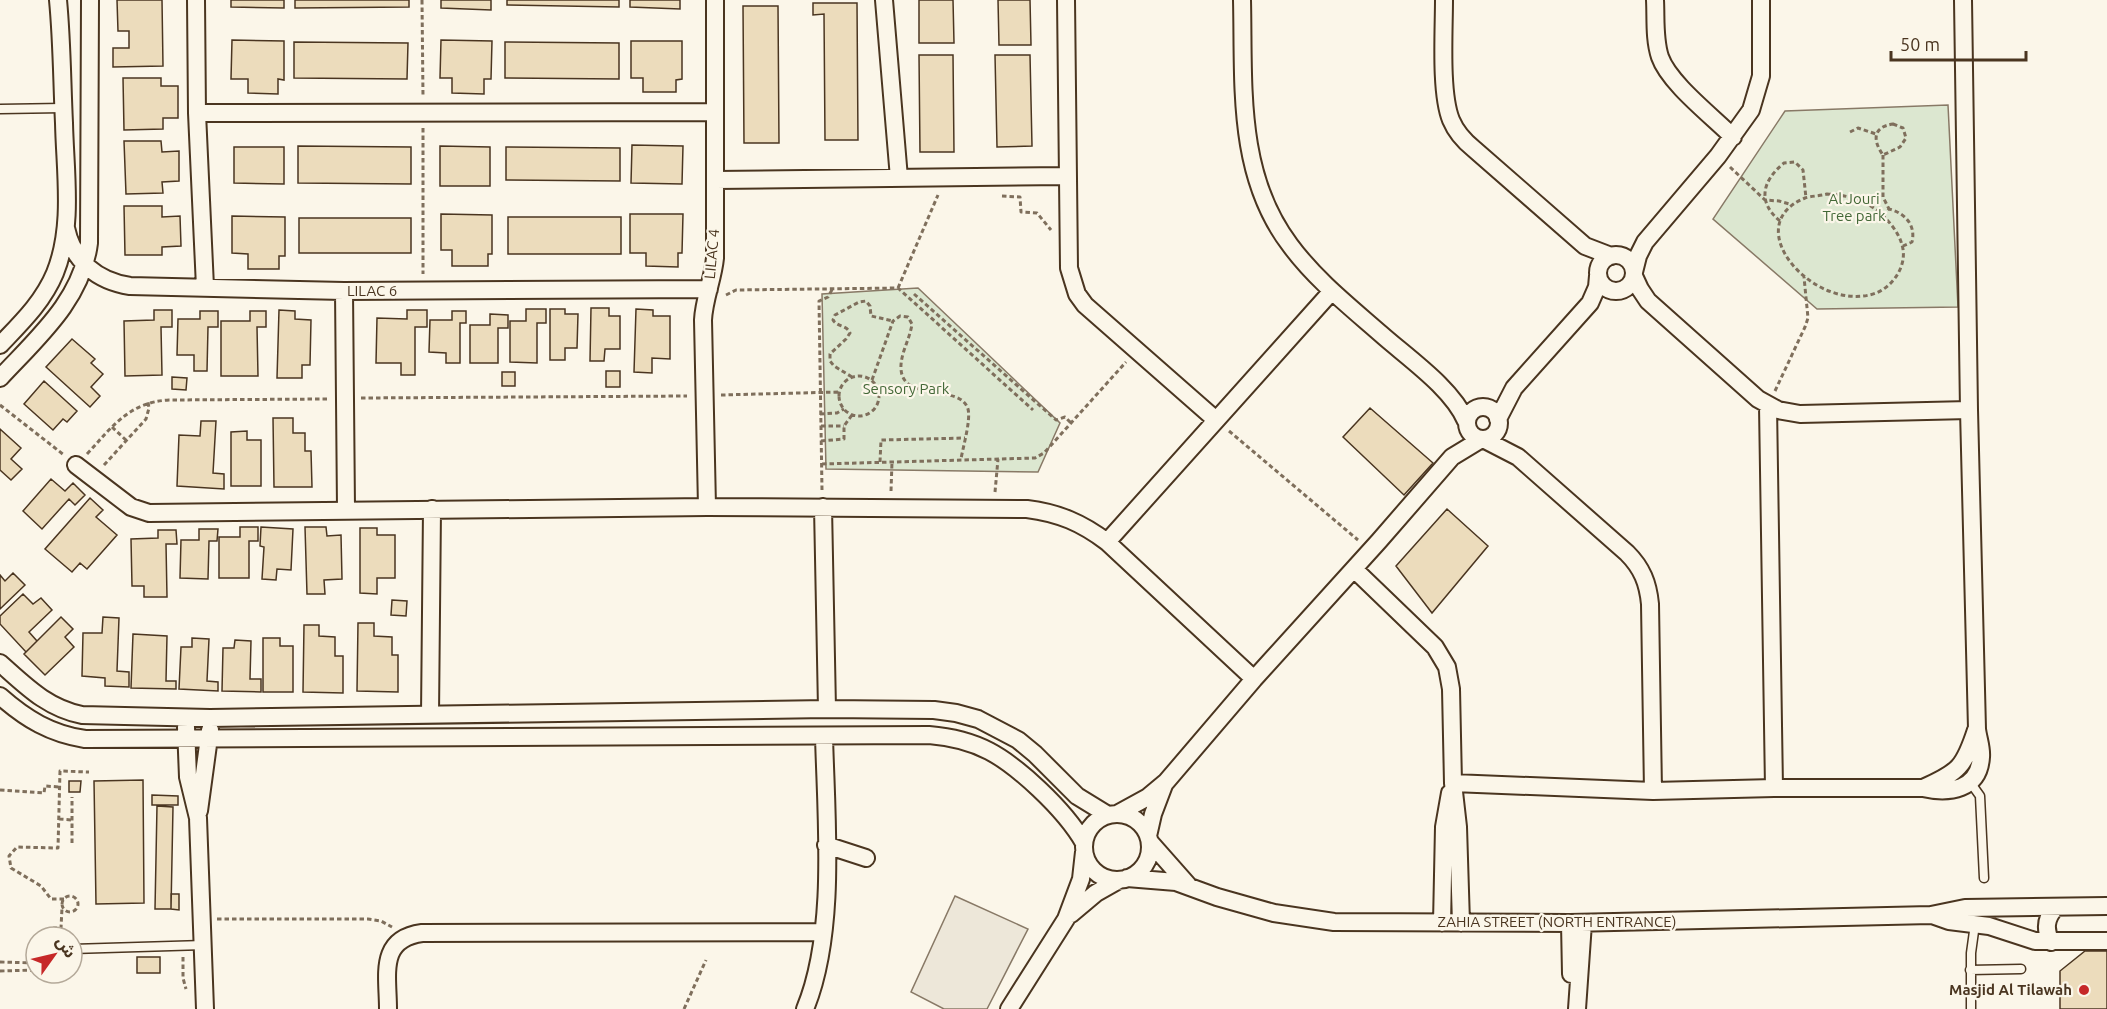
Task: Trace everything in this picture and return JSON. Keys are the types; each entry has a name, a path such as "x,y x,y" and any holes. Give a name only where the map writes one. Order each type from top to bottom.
{"street":[{"path":"0,345 32,311 48,288 60,259 66,228 63,57 58,0"},
{"path":"0,378 61,311 74,291 85,266 89,243 90,0"},
{"path":"196,0 197,113 206,287"},
{"name":"LILAC 4","path":"707,507 703,320 716,293 715,0"},
{"path":"884,0 899,178"},
{"path":"1066,0 1066,176 1069,268 1072,281 1085,305 1216,420"},
{"path":"1242,0 1245,118 1248,145 1263,198 1290,245 1332,291 1450,395 1470,434 1518,457 1636,561 1647,582 1650,604 1653,791"},
{"path":"1444,0 1445,97 1457,131 1474,149 1585,246 1613,256 1622,256 1628,260 1640,289 1648,301 1768,406 1800,414 1969,410"},
{"path":"1655,0 1657,46 1665,66 1678,83 1733,137"},
{"path":"1590,303 1629,285 1645,242 1718,156 1752,110 1761,76 1761,0"},
{"path":"1453,783 1653,791 1923,788 1945,792 1963,787 1970,782 1980,766 1981,758 1977,729 1969,410 1963,0"},
{"path":"197,113 715,112"},
{"path":"63,113 82,135 89,151"},
{"path":"716,180 1066,176"},
{"name":"LILAC 6","path":"66,228 71,244 85,266 100,277 119,285 344,291 716,293"},
{"path":"1452,457 1495,435 1514,388 1590,303 1595,293 1602,262 1645,242"},
{"path":"1585,246 1606,288 1648,301"},
{"path":"344,291 346,509"},
{"path":"1107,542 1332,291"},
{"path":"1009,1009 1066,919 1081,879 1084,847 1092,825 1099,819 1148,797 1166,782 1254,679 1452,457 1471,412 1514,388"},
{"path":"1450,395 1493,411 1518,457"},
{"path":"1768,406 1774,788"},
{"path":"76,465 130,507 149,513 346,509 707,507 993,508 1049,511 1080,523 1107,542 1254,679"},
{"path":"823,507 827,709"},
{"path":"430,714 432,509"},
{"path":"1354,569 1435,647 1447,667 1451,689 1453,783 1458,827 1461,923"},
{"path":"0,663 44,701 69,712 96,715 210,718 827,709 934,710 956,713 978,719 1018,740 1077,796 1113,814 1136,820 1168,865 1188,886"},
{"path":"0,696 33,722 46,729 86,739 824,735 929,735 956,738 982,747 1014,766 1057,806 1072,824 1084,847 1088,862 1096,872 1107,878 1123,879"},
{"path":"775,710 775,737"},
{"path":"186,717 188,777 198,818 205,1009"},
{"path":"198,818 210,739 210,718"},
{"path":"1923,788 1950,776 1957,770 1967,755 1977,729"},
{"path":"805,1009 815,977 824,932 826,845 824,735"},
{"path":"1066,919 1086,901 1142,868 1150,852 1149,839 1153,814 1166,782"},
{"path":"1442,923 1444,827 1448,797 1453,783"},
{"path":"826,845 866,858"},
{"name":"ZAHIA STREET (NORTH ENTRANCE)","path":"1123,879 1164,880 1245,906 1334,922 1576,923 1931,915"},
{"path":"1931,915 1965,908 2107,906"},
{"path":"2051,942 2046,924 2050,913 2055,908"},
{"path":"1931,915 1949,921 1989,926 2023,939 2051,942 2107,941"},
{"path":"1576,923 1581,974 1577,1005"},
{"path":"388,1009 389,957 394,945 401,938 422,933 824,932"}],"lane":[{"path":"0,109 63,113"},
{"path":"1970,782 1980,796 1984,878"},
{"path":"1971,1009 1970,970 1975,924"},
{"path":"84,949 204,945"},
{"path":"1970,970 2021,969"}],"path":[{"path":"422,0 423,290"},
{"path":"1882,155 1900,147 1906,138 1903,128 1893,124 1881,128 1877,134 1876,146 1882,155 1883,197 1889,209 1903,215 1914,234 1912,242 1903,246"},
{"path":"1850,132 1858,128 1877,134"},
{"path":"1718,156 1765,200 1771,212 1780,222"},
{"path":"1765,200 1768,180 1779,167 1789,161 1795,162 1803,170 1806,198"},
{"path":"898,288 946,177"},
{"path":"938,194 948,194"},
{"path":"1827,194 1844,195 1860,200 1883,216 1903,246 1903,261 1898,275 1888,286 1875,293 1844,294 1827,291 1814,285 1792,266 1779,238 1780,222 1786,211 1806,198 1827,194"},
{"path":"998,195 1020,197 1021,212 1037,213 1051,228 1051,237"},
{"path":"1765,200 1793,205"},
{"path":"1883,216 1889,209"},
{"path":"1768,406 1808,318 1804,277"},
{"path":"823,507 819,301 828,297 832,288"},
{"path":"716,293 736,290 898,288 1033,410"},
{"path":"914,294 1056,420 1065,417 1071,423"},
{"path":"852,376 846,380 839,392 839,398 844,409 852,416 866,416 877,406 880,392 872,380 866,376 852,376 834,366 830,361 830,354 850,333 846,328 834,323 833,317 859,302 866,301 870,306 872,316 894,321"},
{"path":"872,380 894,321 904,315 908,317 912,324 901,364 903,377 912,387 954,397 966,405 968,415 962,459"},
{"path":"822,464 1035,458 1044,453 1137,351"},
{"path":"0,405 76,465 128,412 148,402 839,392"},
{"path":"93,478 146,419 148,402"},
{"path":"820,414 837,413 844,409"},
{"path":"821,441 844,439 844,426 852,416"},
{"path":"1216,420 1357,541 1367,530 1379,541"},
{"path":"821,426 844,426"},
{"path":"112,427 127,441"},
{"path":"880,462 881,440 965,438"},
{"path":"993,508 998,459"},
{"path":"890,508 892,462"},
{"path":"62,908 70,913 75,911 78,903 72,896 51,900 41,886 11,868 9,856 16,847 58,848 60,771 89,772"},
{"path":"0,790 44,793 45,786 60,787"},
{"path":"72,797 72,843"},
{"path":"59,819 72,820"},
{"path":"61,925 64,899"},
{"path":"203,919 368,919 381,921 392,927 401,938"},
{"path":"684,1009 706,960"},
{"path":"0,962 24,963"},
{"path":"0,971 24,970"}],"green space":[{"name":"Al Jouri Tree park","path":"1948,105 1958,307 1817,309 1713,219 1785,111"},
{"name":"Sensory Park","path":"918,288 1060,423 1038,472 826,469 822,294"}],"shaded area":[{"path":"955,896 1028,929 987,1009 944,1009 911,992"}],"building":[{"path":"117,0 162,0 163,66 113,67 113,48 129,48 129,31 118,31"},
{"path":"231,0 284,0 284,8 231,7"},
{"path":"295,0 409,0 409,7 295,8"},
{"path":"441,0 491,0 491,10 441,8"},
{"path":"507,0 619,0 619,7 507,5"},
{"path":"630,0 680,0 680,9 630,7"},
{"path":"919,0 953,0 954,43 919,43"},
{"path":"998,0 1030,0 1031,45 999,45"},
{"path":"813,3 857,3 858,140 825,140 824,14 813,15"},
{"path":"743,6 778,6 779,143 744,143"},
{"path":"232,40 284,41 284,80 278,79 278,94 248,93 248,79 231,79"},
{"path":"441,40 492,41 491,79 484,79 484,94 452,93 452,78 440,78"},
{"path":"631,41 682,41 682,79 676,80 676,92 643,92 643,78 631,78"},
{"path":"294,42 408,43 407,79 294,78"},
{"path":"505,42 619,43 619,79 505,78"},
{"path":"919,55 953,55 954,152 920,152"},
{"path":"995,55 1030,55 1032,146 997,147"},
{"path":"123,78 161,78 161,86 178,86 178,118 163,118 163,129 124,130"},
{"path":"124,141 161,141 162,152 179,151 179,181 162,182 163,193 126,194"},
{"path":"632,145 683,146 682,184 631,183"},
{"path":"298,146 411,147 411,184 298,183"},
{"path":"440,146 490,147 490,186 440,186"},
{"path":"234,147 284,147 284,184 234,183"},
{"path":"506,147 620,148 620,181 506,180"},
{"path":"124,206 162,206 162,217 180,216 181,246 162,247 162,255 125,255"},
{"path":"441,214 492,215 492,254 488,254 488,266 452,266 452,250 441,250"},
{"path":"630,214 683,214 682,253 678,253 678,267 646,266 646,253 630,253"},
{"path":"232,216 285,217 285,256 279,256 279,269 248,269 248,254 232,253"},
{"path":"508,217 621,217 621,254 508,254"},
{"path":"299,218 411,218 411,253 299,253"},
{"path":"591,308 609,308 609,316 620,316 620,349 605,349 604,361 590,361"},
{"path":"526,309 546,309 546,323 537,323 537,363 510,362 510,321 526,321"},
{"path":"550,309 565,309 565,314 578,314 577,348 565,348 565,360 550,360"},
{"path":"636,309 653,310 653,316 670,316 670,359 652,358 652,373 634,372"},
{"path":"154,310 172,310 172,327 161,327 162,375 125,376 124,321 154,320"},
{"path":"279,310 295,311 295,319 311,320 310,365 302,365 302,378 277,378"},
{"path":"407,310 427,310 427,327 415,327 415,375 401,375 401,363 376,363 377,318 407,319"},
{"path":"200,311 218,311 218,327 208,327 207,371 194,371 194,355 177,355 178,319 200,319"},
{"path":"250,311 266,311 266,327 257,327 258,376 221,376 221,321 250,321"},
{"path":"452,311 466,311 466,323 460,323 460,363 446,363 446,353 429,352 430,320 452,320"},
{"path":"490,314 508,315 508,328 498,328 498,363 470,363 470,325 490,325"},
{"path":"72,339 95,359 91,363 103,374 91,387 100,396 90,407 46,367"},
{"path":"606,371 620,371 620,387 606,387"},
{"path":"502,372 515,372 515,386 502,386"},
{"path":"172,377 187,378 186,390 172,389"},
{"path":"44,381 77,411 67,422 63,419 53,430 24,404"},
{"path":"1370,408 1433,463 1404,495 1343,437"},
{"path":"273,418 293,418 293,433 305,433 305,451 311,451 312,487 274,487"},
{"path":"201,421 216,421 213,473 224,474 224,489 177,486 179,435 200,436"},
{"path":"0,429 21,448 11,459 22,469 11,480 0,470"},
{"path":"247,431 247,440 261,440 261,486 231,486 231,432"},
{"path":"51,479 65,491 73,483 85,495 75,505 69,499 42,529 23,511"},
{"path":"90,498 103,510 96,517 117,535 87,569 80,563 72,572 45,549"},
{"path":"1447,509 1488,546 1432,613 1396,566"},
{"path":"240,527 258,527 258,541 249,541 249,578 219,578 219,537 240,537"},
{"path":"261,527 293,529 291,570 277,569 276,580 262,579 264,547 260,546"},
{"path":"305,527 326,527 327,536 341,535 342,579 324,580 325,594 307,594"},
{"path":"360,528 377,528 377,535 395,535 395,578 377,578 377,594 360,593"},
{"path":"199,529 218,529 217,541 209,541 208,579 180,578 181,540 199,540"},
{"path":"158,530 176,530 177,544 166,544 167,597 144,597 144,586 132,586 131,539 158,538"},
{"path":"13,573 25,585 0,609 0,575 5,581"},
{"path":"23,594 33,604 41,598 52,610 29,632 37,641 26,652 0,624 0,616"},
{"path":"392,600 407,601 406,616 391,615"},
{"path":"61,617 73,629 65,637 74,647 45,675 24,654"},
{"path":"103,617 119,618 117,671 129,672 129,687 105,686 105,678 82,676 83,633 102,633"},
{"path":"358,623 374,623 374,636 392,637 392,655 398,655 398,692 357,691"},
{"path":"304,625 319,625 319,636 335,637 335,656 343,656 343,693 303,692"},
{"path":"133,634 167,636 166,681 176,681 176,689 131,688"},
{"path":"192,638 209,639 207,681 218,682 218,691 179,689 181,647 192,647"},
{"path":"263,638 280,638 280,646 293,646 293,692 263,692"},
{"path":"235,640 251,641 250,679 261,679 261,692 222,691 223,648 234,648"},
{"path":"143,780 144,903 96,904 94,781"},
{"path":"69,781 81,781 80,792 69,792"},
{"path":"152,795 178,796 178,805 152,805"},
{"path":"157,806 173,807 171,909 155,909"},
{"path":"171,894 179,894 179,910 171,909"},
{"name":"Masjid Al Tilawah","path":"2085,951 2107,951 2107,1009 2060,1009 2060,971"},
{"path":"137,957 160,957 160,973 137,973"}],"place":[{"name":"Masjid Al Tilawah","path":"2084,990"}]}
